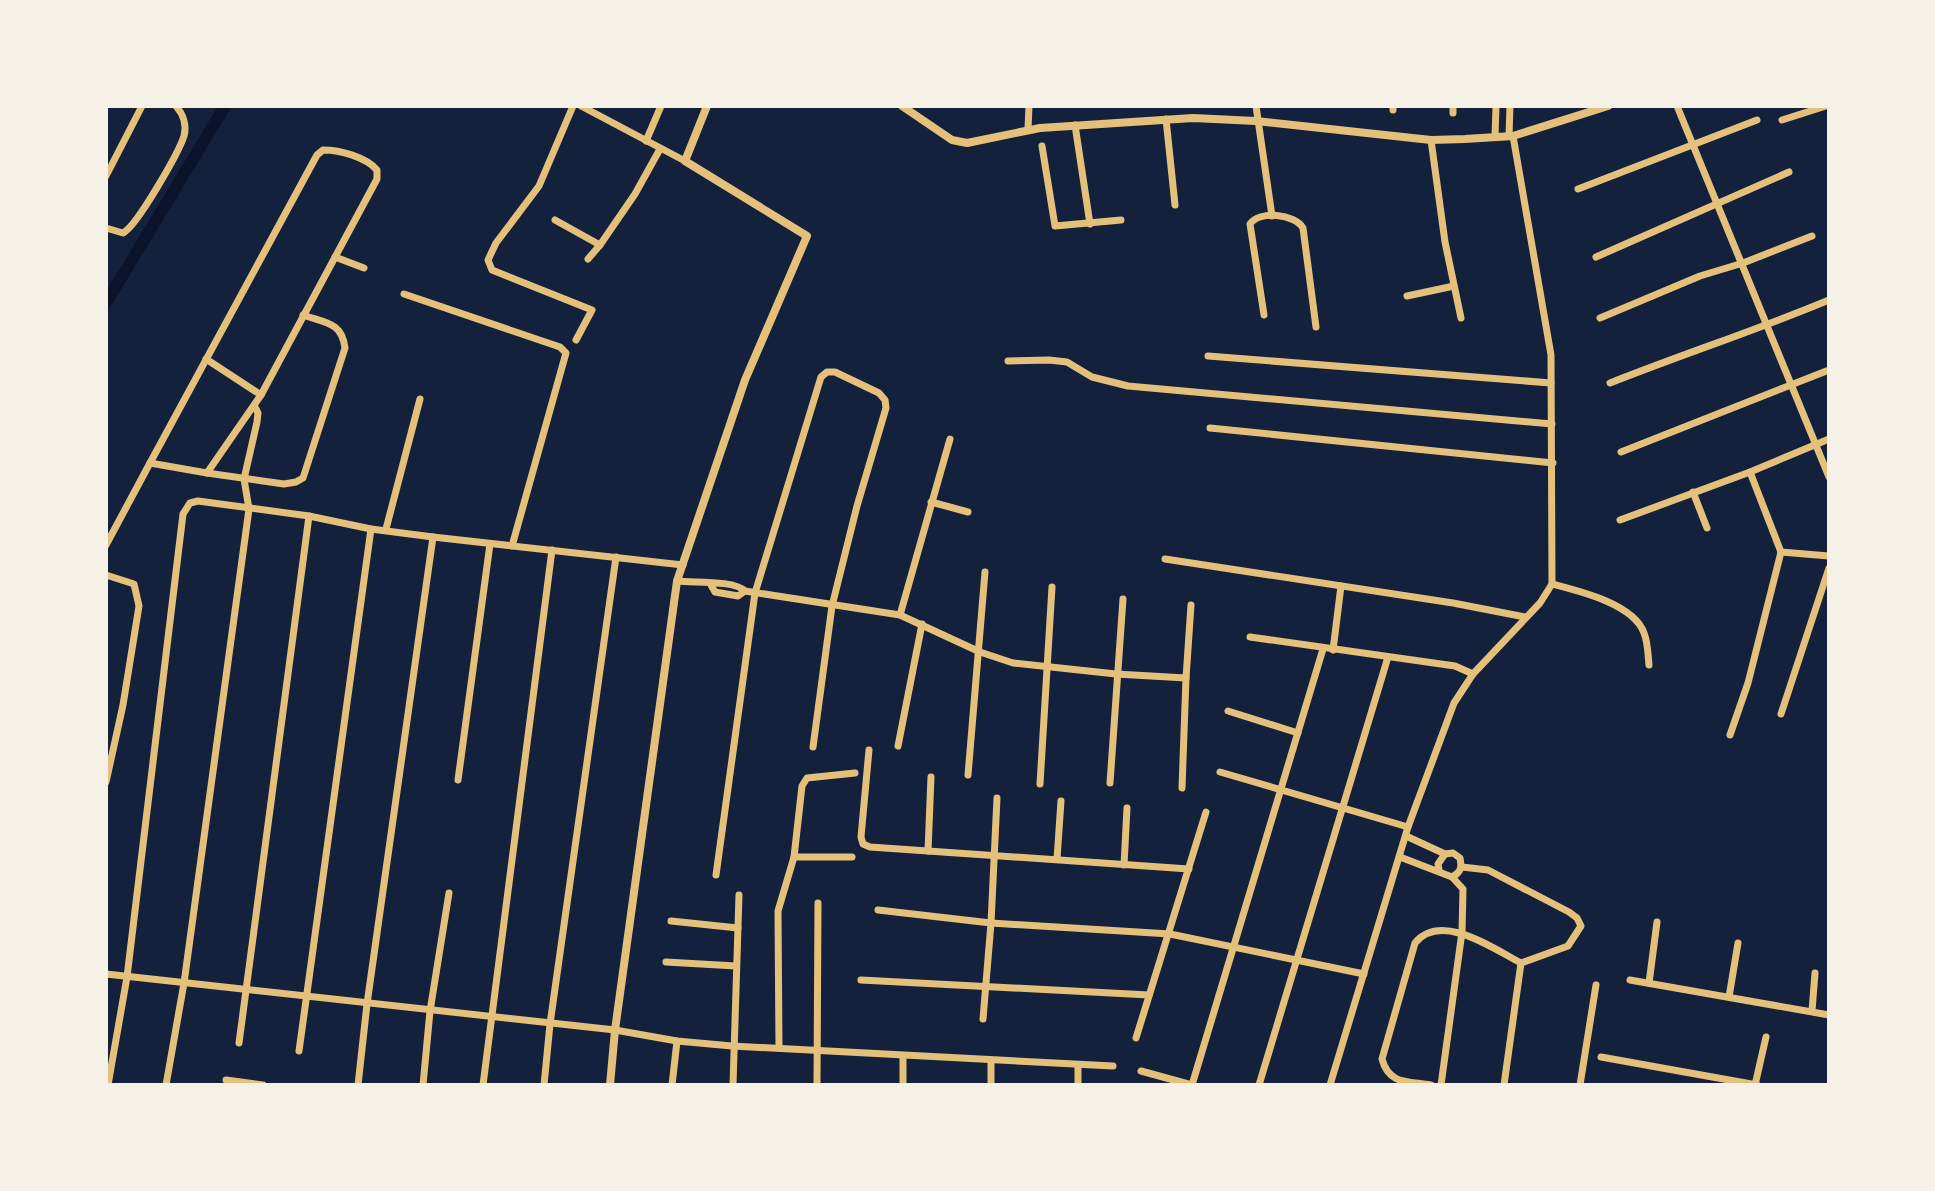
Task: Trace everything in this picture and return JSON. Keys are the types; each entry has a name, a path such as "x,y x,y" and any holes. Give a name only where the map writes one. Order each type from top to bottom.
{"street":[{"path":"106,176 142,106"},
{"path":"106,228 123,233 143,212 185,135 183,114 176,106"},
{"path":"573,106 539,186 496,243 488,260 492,270 592,310 576,340"},
{"path":"646,141 661,106"},
{"path":"685,161 707,106"},
{"path":"902,106 952,140 967,143 1028,129 1166,119 1256,121 1431,140 1495,137 1511,136 1608,106"},
{"path":"1028,129 1029,106"},
{"path":"1256,106 1272,216"},
{"path":"1495,137 1496,106"},
{"path":"1330,1085 1408,827 1454,703 1473,674 1540,603 1552,584 1553,463 1547,324 1511,136 1510,106"},
{"path":"1677,106 1829,477"},
{"path":"1782,120 1826,106"},
{"path":"586,108 685,161 807,236 745,380 677,581 610,1085"},
{"path":"1166,119 1175,205"},
{"path":"1578,189 1757,120"},
{"path":"1075,125 1090,224"},
{"path":"1431,140 1445,242 1461,318"},
{"path":"1042,146 1055,226 1121,220"},
{"path":"588,259 635,194 660,149"},
{"path":"106,545 317,155 323,150 335,150 372,163 377,170 377,179 255,407 207,473"},
{"path":"1596,257 1789,172"},
{"path":"1264,315 1250,224 1253,218 1259,216 1292,219 1303,228 1316,327"},
{"path":"555,220 600,245"},
{"path":"1600,318 1700,276 1812,236"},
{"path":"335,257 364,268"},
{"path":"1407,296 1454,286"},
{"path":"404,294 560,347 566,353 512,546"},
{"path":"1610,383 1829,300"},
{"path":"150,463 284,484 303,478 345,348 338,327 303,315"},
{"path":"1208,356 1551,383"},
{"path":"206,359 261,395"},
{"path":"1008,361 1067,362 1102,381 1143,388 1552,424"},
{"path":"1621,452 1829,370"},
{"path":"716,875 755,593 821,377 827,372 835,372 879,393 885,400 886,408 832,606 813,747"},
{"path":"386,529 420,399"},
{"path":"166,1085 184,983 249,509 244,479 257,422 255,407"},
{"path":"1210,428 1553,463"},
{"path":"900,615 950,439"},
{"path":"1620,520 1829,439"},
{"path":"1730,735 1748,683 1781,552 1750,472"},
{"path":"1693,492 1707,528"},
{"path":"108,1085 127,977 183,514 190,503 198,501 309,516 371,529 433,537 683,565"},
{"path":"931,502 968,512"},
{"path":"239,1043 309,516"},
{"path":"299,1051 371,529"},
{"path":"358,1085 433,537"},
{"path":"458,780 490,544"},
{"path":"483,1085 552,550"},
{"path":"1781,552 1829,556"},
{"path":"544,1085 616,557"},
{"path":"1165,559 1525,617"},
{"path":"1781,714 1829,568"},
{"path":"968,775 985,572"},
{"path":"106,575 134,584 139,606 123,705 106,782"},
{"path":"677,581 711,585 715,592 738,596 745,591 900,615 980,652 1013,663 1186,678"},
{"path":"1552,584 1597,596 1634,620 1644,631 1649,665"},
{"path":"1333,650 1341,586"},
{"path":"1040,784 1052,587"},
{"path":"1110,783 1123,599"},
{"path":"1182,788 1191,605"},
{"path":"898,746 922,624"},
{"path":"1250,637 1455,666 1473,674"},
{"path":"1141,1071 1158,1080 1192,1085 1323,649"},
{"path":"1259,1085 1388,657"},
{"path":"1228,711 1298,733"},
{"path":"869,750 861,837 863,844 994,857 1189,869"},
{"path":"1220,772 1408,827"},
{"path":"779,1048 778,911 794,857 802,786 807,778 855,773"},
{"path":"928,851 931,777"},
{"path":"983,1019 997,798"},
{"path":"1057,859 1061,801"},
{"path":"1124,865 1127,808"},
{"path":"1136,1038 1206,812"},
{"path":"1406,836 1445,854"},
{"path":"1400,857 1452,877 1459,874 1462,867 1460,858 1453,853 1445,854 1440,858 1439,870"},
{"path":"794,857 852,857"},
{"path":"1431,1085 1396,1079 1385,1072 1382,1059 1415,943 1429,932 1462,932 1521,963 1568,946 1581,926 1577,918 1488,870 1462,867"},
{"path":"1441,1085 1462,932 1463,889 1452,877"},
{"path":"423,1085 430,1011 449,893"},
{"path":"733,1085 739,895"},
{"path":"817,1085 818,903"},
{"path":"878,910 991,923 1170,934 1364,974"},
{"path":"671,921 738,928"},
{"path":"1649,983 1657,922"},
{"path":"1729,997 1738,943"},
{"path":"666,962 736,966"},
{"path":"1504,1085 1521,963"},
{"path":"1812,1011 1815,973"},
{"path":"106,974 615,1030 677,1041 1113,1066"},
{"path":"861,980 1149,995"},
{"path":"1630,980 1829,1015"},
{"path":"1580,1085 1596,985"},
{"path":"1601,1057 1756,1085 1766,1037"},
{"path":"672,1085 677,1041"},
{"path":"903,1056 903,1085"},
{"path":"991,1060 991,1085"},
{"path":"1078,1065 1078,1085"},
{"path":"226,1080 263,1085"}],"waterway":[{"path":"106,303 225,106"}]}
